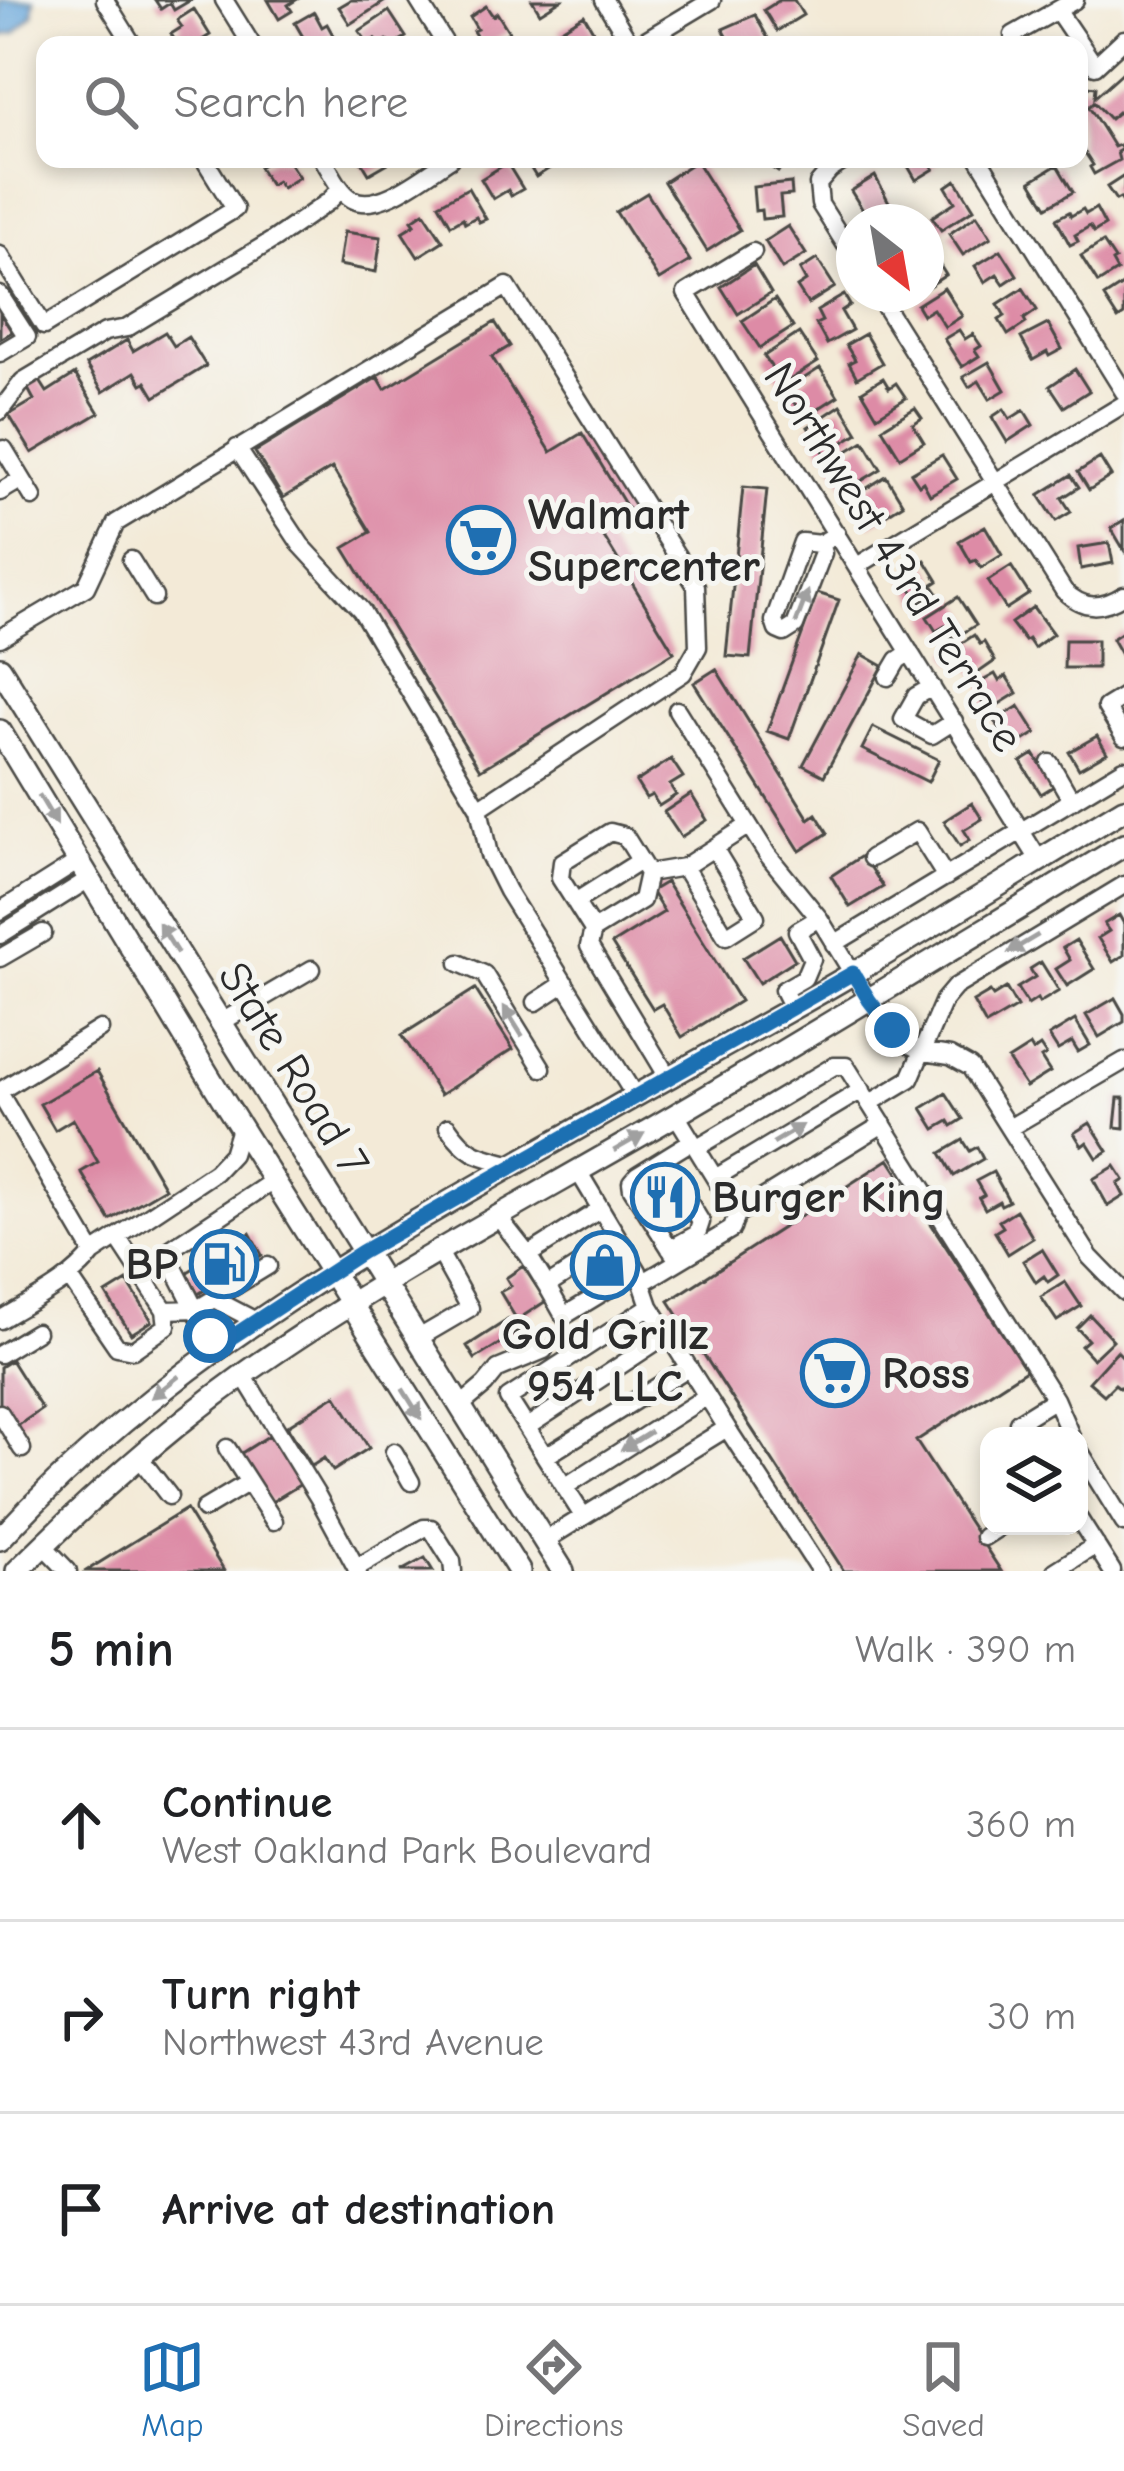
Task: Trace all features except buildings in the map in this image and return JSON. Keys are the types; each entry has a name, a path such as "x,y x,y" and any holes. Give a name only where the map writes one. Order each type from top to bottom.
{"main road":[{"name":"State Road 7","path":"0,668 563,1571"},
{"name":"State Road 7","path":"0,731 240,1128 519,1571"},
{"path":"0,1539 88,1451 215,1348 329,1272 853,973 1124,809"},
{"path":"16,1571 139,1457 243,1375 383,1285 1124,845"}],"street":[{"path":"105,0 127,36"},
{"path":"224,0 246,36"},
{"path":"418,0 440,36"},
{"path":"604,0 628,36"},
{"path":"650,36 712,0"},
{"path":"1013,34 1075,0"},
{"path":"1057,10 1075,36"},
{"path":"1088,56 1095,66 1124,39"},
{"path":"0,255 44,326 235,208 210,168"},
{"path":"329,168 341,188 361,202 383,200 435,168"},
{"path":"833,168 818,184 820,204 836,229"},
{"path":"986,168 1124,392"},
{"path":"0,411 23,381 105,332 127,328 255,251 328,202 341,188"},
{"name":"Northwest 43rd Terrace","path":"753,252 686,292 1039,860"},
{"path":"0,638 86,587 116,523 507,286 696,586 698,647 683,673 479,808"},
{"path":"0,295 26,337 0,353"},
{"path":"888,312 1064,591 1090,607 1124,595"},
{"path":"857,566 1124,404"},
{"path":"1,448 33,497"},
{"path":"237,448 301,545 361,610 479,808 488,855 507,891 635,1096"},
{"path":"0,492 22,478"},
{"path":"820,544 823,553 795,626 777,630 774,621 802,542 820,544 837,534"},
{"path":"131,560 154,597"},
{"path":"889,677 898,660 910,652"},
{"path":"932,687 916,696 903,718 932,735 954,721"},
{"path":"1124,696 1106,706 1124,737"},
{"path":"677,710 767,854 819,918 869,1000 906,1043 970,1067 1090,1257 1124,1292"},
{"path":"1050,763 1072,801"},
{"path":"834,944 1124,769"},
{"path":"575,902 644,867 684,867 749,825"},
{"path":"872,858 917,831 946,877"},
{"path":"592,930 642,901 644,867 625,836 610,832 562,862 560,878 592,930 589,946 668,1077"},
{"path":"684,867 727,936 755,917 714,848"},
{"path":"0,910 84,870"},
{"path":"0,935 84,870"},
{"path":"715,1178 866,1097 910,1079 944,1000 955,987 1124,885"},
{"path":"1057,886 1073,915"},
{"path":"792,1008 783,990 804,978 812,959 797,932 819,918"},
{"path":"3,956 43,933"},
{"path":"459,963 484,974 542,1068"},
{"path":"220,1024 311,969"},
{"path":"536,1002 565,983"},
{"path":"93,1252 0,1093 100,1029"},
{"path":"1009,1128 1124,1061"},
{"path":"674,1255 632,1189 637,1175 834,1066 846,1066 1055,1399 1067,1427"},
{"path":"676,1115 736,1214"},
{"path":"498,1217 529,1255 564,1316 732,1229 736,1214 883,1124"},
{"path":"448,1127 463,1148 514,1165"},
{"path":"0,1319 69,1277 93,1252 215,1172 232,1154 240,1128"},
{"path":"663,1159 701,1222 697,1234 674,1255"},
{"path":"578,1171 640,1277 650,1306 820,1571"},
{"path":"215,1348 166,1252 273,1181"},
{"path":"529,1255 601,1209"},
{"path":"69,1277 117,1348 133,1350 167,1326 165,1310 117,1237"},
{"path":"548,1286 619,1240"},
{"path":"417,1339 470,1308 439,1252"},
{"path":"165,1310 197,1309 268,1266"},
{"path":"214,1298 256,1321"},
{"path":"486,1384 498,1400 508,1398 650,1306"},
{"path":"0,1354 36,1332"},
{"path":"527,1427 668,1334"},
{"path":"459,1407 498,1369 544,1350"},
{"path":"546,1456 689,1367"},
{"path":"243,1375 357,1570 431,1528 452,1561 453,1571"},
{"path":"566,1486 707,1396"},
{"path":"508,1398 584,1516"},
{"path":"1021,1427 1018,1422 1055,1399"},
{"path":"0,1413 22,1449"},
{"path":"544,1541 727,1428"},
{"path":"227,1448 274,1521"},
{"path":"394,1452 411,1482"},
{"path":"139,1457 169,1496"},
{"path":"1088,1464 1124,1522"},
{"path":"204,1509 249,1483"},
{"path":"1088,1533 1115,1564"},
{"path":"43,1545 68,1571"},
{"path":"1055,1571 1096,1545"}],"water":[{"path":"0,0 34,0 33,14 15,33 0,36"}],"place":[{"name":"Walmart Supercenter","path":"481,540"},
{"name":"Burger King","path":"665,1197"},
{"name":"BP","path":"224,1264"},
{"name":"Gold Grillz 954 LLC","path":"605,1265"},
{"name":"Ross","path":"835,1373"}],"route":[{"path":"210,1336 215,1348 362,1252 853,973 892,1030"}]}
